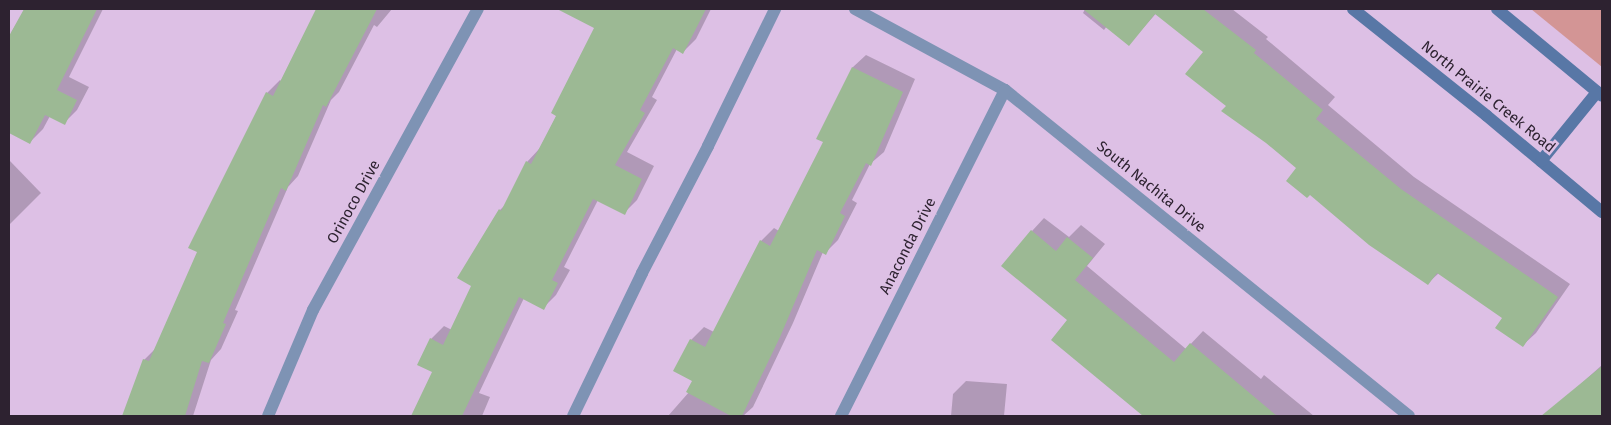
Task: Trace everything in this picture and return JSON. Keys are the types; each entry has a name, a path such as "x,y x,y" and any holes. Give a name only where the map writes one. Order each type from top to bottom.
{"main road":[{"name":"North Prairie Creek Road","path":"1353,9 1488,116 1602,212"},
{"path":"1497,9 1600,94 1541,162"}],"street":[{"name":"Orinoco Drive","path":"268,416 313,310 478,9"},
{"path":"573,416 642,272 708,146 775,9"},
{"name":"South Nachita Drive","path":"854,9 1005,90 1409,416"},
{"name":"Anaconda Drive","path":"841,416 1005,90"}],"shaded area":[{"path":"1531,9 1602,9 1602,67"}],"building":[{"path":"24,9 97,9 57,90 77,100 65,125 45,115 30,144 9,133 9,36"},
{"path":"316,9 377,9 326,107 323,105 286,191 281,188 223,323 226,324 209,363 202,361 185,416 122,416 143,359 149,361 197,252 188,248 266,92 273,96"},
{"path":"557,9 706,9 683,54 673,48 640,110 645,113 615,165 642,179 625,215 593,199 552,280 558,283 544,310 519,297 462,416 411,416 432,372 417,365 430,338 443,345 471,286 457,278 499,209 501,211 526,161 531,164 556,116 551,113 594,28"},
{"path":"1083,9 1203,9 1256,50 1254,53 1323,110 1316,119 1401,189 1558,297 1523,347 1495,328 1502,318 1437,273 1428,285 1369,245 1310,195 1307,198 1286,181 1296,168 1266,143 1221,111 1226,106 1185,74 1203,52 1155,14 1129,46"},
{"path":"852,67 903,92 871,166 866,163 840,213 845,216 826,255 817,250 780,337 742,416 731,416 686,392 692,381 673,371 690,339 705,347 760,240 770,246 823,142 816,139"},
{"path":"1031,230 1056,251 1067,237 1093,258 1075,280 1174,362 1190,343 1277,416 1143,416 1051,340 1067,320 1001,266"},
{"path":"1602,366 1602,416 1541,416"}]}
